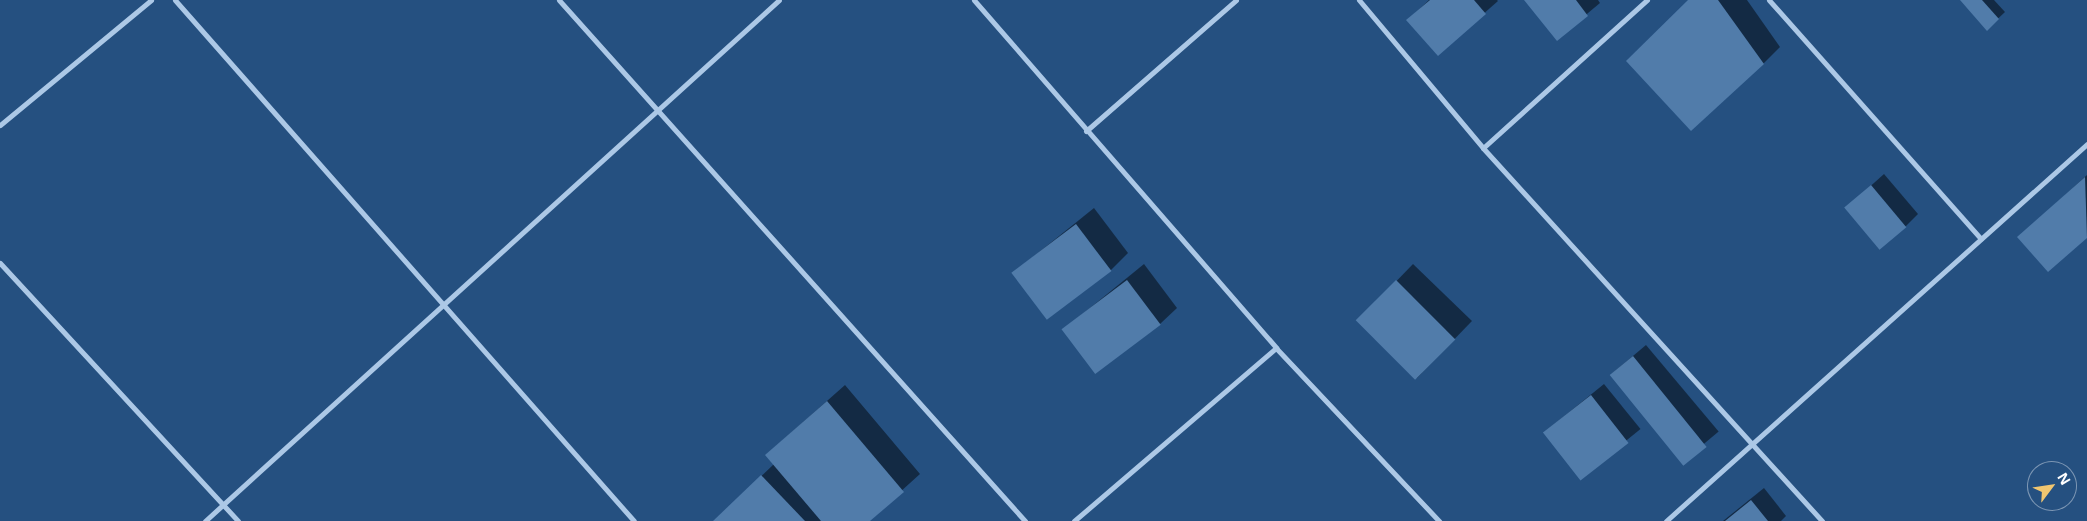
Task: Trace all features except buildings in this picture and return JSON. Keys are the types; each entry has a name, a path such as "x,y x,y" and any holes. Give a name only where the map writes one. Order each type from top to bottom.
{"street":[{"path":"0,125 151,0"},
{"path":"175,0 634,521"},
{"path":"559,0 1025,521"},
{"path":"205,521 658,112 779,0"},
{"path":"974,0 1276,348 1439,521"},
{"path":"1086,131 1236,0"},
{"path":"1359,0 1483,148 1822,521"},
{"path":"1483,148 1647,0"},
{"path":"1769,0 1981,239"},
{"path":"1666,521 2087,144"},
{"path":"0,263 238,521"},
{"path":"1074,521 1276,348"}]}
